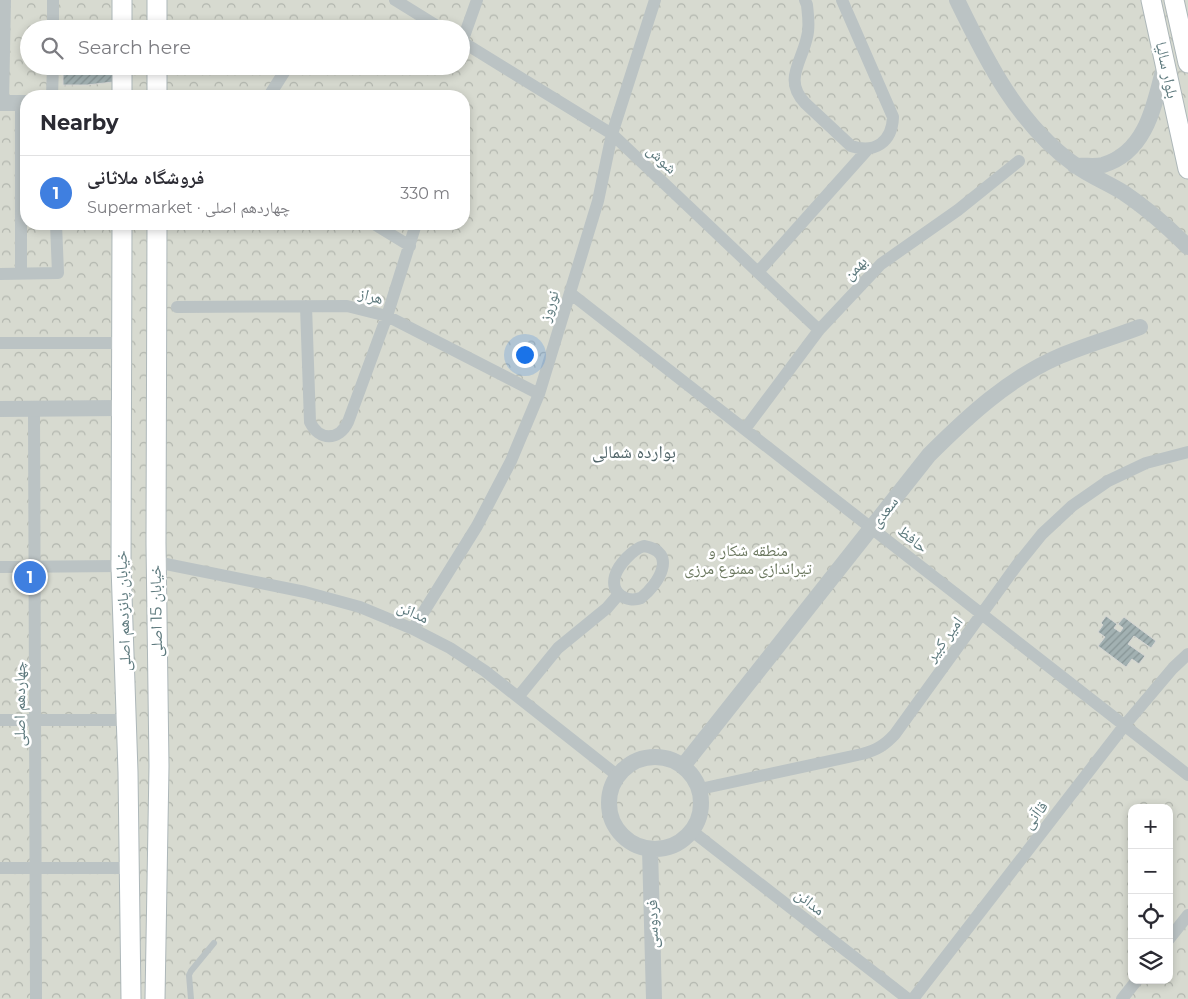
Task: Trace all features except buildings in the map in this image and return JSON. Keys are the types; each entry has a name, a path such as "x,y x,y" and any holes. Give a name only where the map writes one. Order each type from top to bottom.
{"main road":[{"path":"122,0 122,20"},
{"path":"157,0 157,20"},
{"name":"بلوار سالیا","path":"1151,0 1188,170"},
{"name":"بلوار سالیا","path":"1174,0 1188,63"},
{"path":"122,75 122,90"},
{"path":"157,75 157,90"},
{"name":"خیابان پانزدهم اصلی","path":"122,230 121,566 128,772 131,999"},
{"name":"خیابان 15 اصلی","path":"155,999 158,766 156,562 157,230"},
{"path":"128,772 130,774 143,774 158,766"}],"street":[{"path":"5,0 2,103 20,103"},
{"path":"53,0 53,20"},
{"path":"396,0 428,20"},
{"path":"470,20 477,0"},
{"name":"نوروز","path":"413,629 477,526 511,461 539,394 598,201 612,134 655,0"},
{"path":"805,0 807,5 808,35 795,72 795,89 799,97 851,146 859,149 868,149 877,146 890,134 893,126 893,117 842,0"},
{"path":"958,0 979,46 1009,97 1045,141 1075,166 1124,193 1160,219 1188,247"},
{"name":"شوش","path":"470,46 612,134 819,330"},
{"path":"1075,166 1103,165 1123,155 1135,144 1146,129 1165,63"},
{"path":"52,75 52,90"},
{"path":"273,90 282,75"},
{"path":"758,272 868,149"},
{"name":"بهمن","path":"745,429 819,330 881,264 958,210 1019,161"},
{"path":"21,274 22,230"},
{"path":"0,274 58,273 56,230"},
{"path":"384,230 410,246"},
{"path":"306,306 310,422 317,432 329,436 335,435 345,428 386,316 414,230"},
{"name":"حافظ","path":"570,292 1188,775"},
{"name":"هراز","path":"177,307 347,306 386,316 539,394"},
{"name":"سعدی","path":"683,766 929,455 962,421 999,391 1060,356 1140,327"},
{"path":"0,343 122,343"},
{"path":"0,410 121,408"},
{"name":"چهاردهم اصلی","path":"34,409 36,999"},
{"name":"امیر کبیر","path":"700,789 862,754 881,747 895,734 1042,534 1072,506 1108,481 1146,463 1188,452"},
{"path":"644,546 656,550 663,560 662,573 646,594 641,598 630,600 619,594 614,584 614,578 616,572 632,551 644,546"},
{"name":"مدائن","path":"156,562 305,592 360,607 413,629 485,670 618,776"},
{"path":"0,567 121,566"},
{"path":"518,697 558,648 607,608 619,594"},
{"name":"قاآنی","path":"912,999 1124,726 1172,668 1188,654"},
{"path":"0,720 126,720"},
{"path":"656,757 670,760 683,766 693,776 700,789 702,804 699,818 692,831 682,841 669,848 640,848 628,841 618,830 611,818 609,803 611,789 618,776 628,766 642,759 656,757"},
{"name":"مدائن","path":"692,831 908,999"},
{"name":"فردوسی","path":"650,849 654,999"},
{"path":"0,868 130,868"},
{"path":"1173,934 1188,915"},
{"path":"1122,999 1134,984"}],"lane":[{"path":"191,999 189,975 214,943"}],"green space":[{"name":"منطقه شکار و تیراندازی ممنوع مرزی","path":"0,0 1188,0 1188,999 0,999"}],"place":[{"name":"فروشگاه ملاثانی","path":"30,577"}],"district":[{"name":"بوارده شمالی","path":"634,452"}]}
